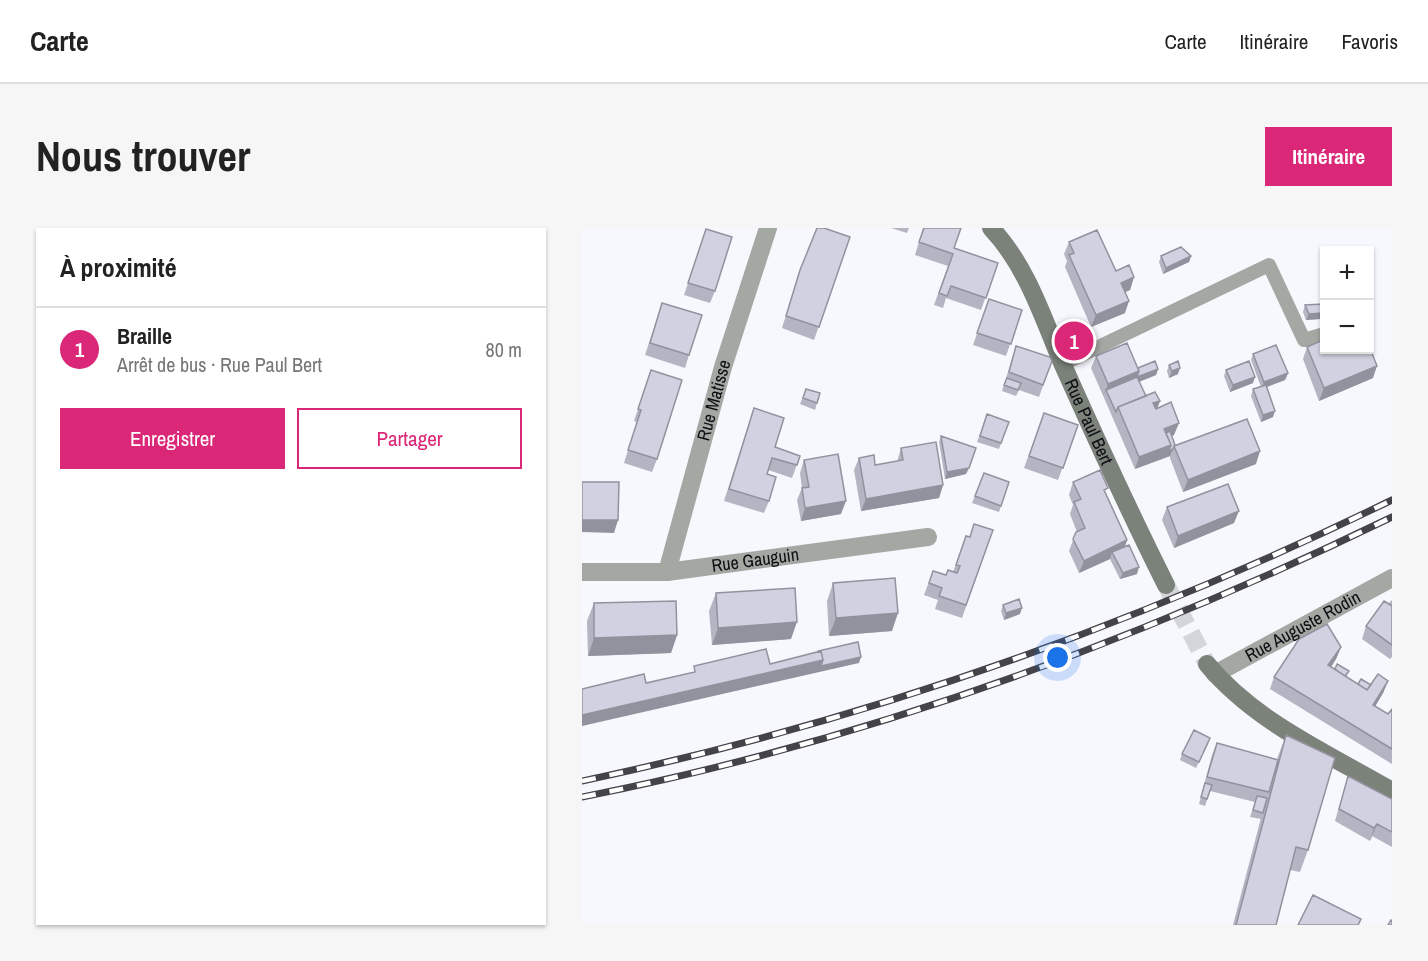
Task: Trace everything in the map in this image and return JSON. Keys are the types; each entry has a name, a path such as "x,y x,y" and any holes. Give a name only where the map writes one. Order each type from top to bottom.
{"main road":[{"name":"Rue Paul Bert","path":"992,228 1004,242 1025,276 1063,364 1166,585"},
{"path":"1211,669 1257,712 1392,791"}],"street":[{"name":"Rue Matisse","path":"667,572 723,367 768,228"},
{"name":"Rue Gauguin","path":"582,572 667,572 928,537"},
{"name":"Rue Auguste Rodin","path":"1211,669 1392,578"}],"lane":[{"path":"1063,364 1269,265 1304,340 1320,335"}],"building":[{"path":"817,228 824,228 850,237 819,327 786,316 800,270"},
{"path":"924,228 961,228 954,248 998,263 986,298 951,286 947,296 939,293 953,254 919,242"},
{"path":"706,229 732,237 715,291 688,283"},
{"path":"1097,230 1116,271 1129,265 1134,277 1121,283 1129,301 1096,315 1069,255 1074,253 1069,242"},
{"path":"1181,247 1191,256 1166,268 1161,256"},
{"path":"989,299 1022,310 1011,344 977,333"},
{"path":"662,303 702,315 689,355 650,343"},
{"path":"1320,304 1320,313 1309,314 1305,305"},
{"path":"1320,341 1320,354 1372,354 1377,366 1324,388 1307,347"},
{"path":"1127,343 1139,371 1108,384 1096,356"},
{"path":"1276,345 1288,373 1264,382 1253,354"},
{"path":"1016,346 1050,357 1052,361 1043,385 1009,372"},
{"path":"1155,361 1158,369 1137,377 1138,368"},
{"path":"1178,361 1180,368 1172,371 1169,365"},
{"path":"1249,361 1255,377 1233,385 1226,370"},
{"path":"651,370 682,380 657,459 628,450"},
{"path":"1137,377 1146,396 1118,407 1116,412 1106,390"},
{"path":"1007,378 1021,383 1018,390 1004,385"},
{"path":"1266,385 1275,411 1263,415 1253,389"},
{"path":"806,389 820,393 817,403 803,398"},
{"path":"1155,392 1160,401 1153,403 1156,409 1171,402 1179,423 1164,429 1171,445 1139,457 1118,407"},
{"path":"754,408 784,418 775,447 800,456 797,465 772,458 767,474 776,477 769,501 729,489"},
{"path":"1044,413 1078,425 1063,468 1029,456"},
{"path":"987,414 1009,422 1001,443 980,436"},
{"path":"1247,419 1260,451 1188,480 1174,446"},
{"path":"1170,431 1175,445 1169,451 1171,445 1166,433"},
{"path":"941,436 976,448 969,468 947,472"},
{"path":"936,442 943,485 866,499 859,458 874,455 875,465 903,460 901,448"},
{"path":"838,454 846,501 805,508 802,488 809,487 804,460"},
{"path":"1100,470 1108,488 1104,490 1127,540 1084,561 1073,539 1076,532 1085,528 1074,502 1081,499 1073,482"},
{"path":"984,473 1009,482 1001,506 975,496"},
{"path":"582,482 619,482 618,520 582,520"},
{"path":"1228,484 1239,511 1178,536 1167,507"},
{"path":"974,524 993,530 966,605 939,596 942,588 929,583 933,571 946,575 948,570 957,573 960,566 956,565 966,536 970,537"},
{"path":"1129,545 1139,567 1123,573 1112,552"},
{"path":"895,578 898,613 836,618 833,583"},
{"path":"795,588 797,622 718,628 716,593"},
{"path":"1019,599 1022,608 1006,613 1003,605"},
{"path":"676,601 677,635 594,638 594,603"},
{"path":"1384,601 1392,606 1392,645 1366,626"},
{"path":"1327,624 1341,647 1328,665 1367,690 1378,674 1388,681 1373,705 1388,714 1392,709 1392,749 1274,677 1299,639"},
{"path":"858,642 861,657 821,666 823,660 821,651 818,651"},
{"path":"766,649 770,664 821,651 823,660 582,715 582,689 644,674 646,683 695,672 694,666"},
{"path":"1337,664 1349,671 1345,676 1335,669"},
{"path":"1361,679 1371,685 1367,690 1358,684"},
{"path":"1194,730 1210,738 1199,762 1182,754"},
{"path":"1286,735 1335,758 1308,850 1296,847 1276,925 1236,925"},
{"path":"1217,743 1278,760 1269,792 1207,777"},
{"path":"1348,776 1392,799 1392,832 1377,824 1374,828 1339,809"},
{"path":"1205,783 1212,785 1207,799 1201,797"},
{"path":"1257,796 1267,798 1263,813 1253,810"},
{"path":"1313,895 1361,919 1358,925 1298,925"}],"tunnel":[{"path":"1166,585 1207,664"}],"railway":[{"path":"582,781 791,730 996,666 1196,589 1392,500"},
{"path":"582,797 791,748 996,683 1197,606 1392,517"}],"place":[{"name":"Braille","path":"1074,341"}]}
